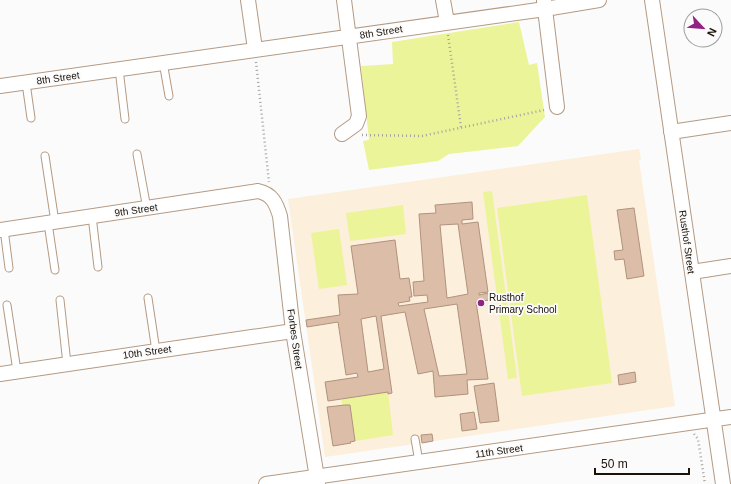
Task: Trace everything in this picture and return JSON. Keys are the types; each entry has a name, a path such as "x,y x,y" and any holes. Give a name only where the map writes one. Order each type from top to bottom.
{"street":[{"path":"248,0 255,49"},
{"path":"342,134 356,124 359,116 344,0"},
{"path":"443,0 447,22"},
{"name":"8th Street","path":"0,86 349,37 544,5 599,0"},
{"name":"Rusthof Street","path":"652,0 723,484"},
{"path":"544,5 558,107"},
{"path":"671,132 731,123"},
{"name":"9th Street","path":"2,230 258,191 270,196"},
{"name":"Forbes Street","path":"270,196 277,206 280,216 293,331 317,480"},
{"path":"692,272 731,266"},
{"name":"10th Street","path":"0,374 293,331"},
{"name":"11th Street","path":"266,484 317,480 419,462 731,417"}],"lane":[{"path":"164,62 169,96"},
{"path":"119,69 125,119"},
{"path":"26,83 31,118"},
{"path":"137,154 147,209"},
{"path":"45,156 52,222 55,270"},
{"path":"92,216 98,267"},
{"path":"2,230 9,268"},
{"path":"148,298 156,351"},
{"path":"60,300 67,364"},
{"path":"7,305 17,371"},
{"path":"415,439 419,462"}],"path":[{"path":"447,22 461,128"},
{"path":"255,49 270,196"},
{"path":"342,134 422,136 558,107"},
{"path":"686,423 698,439 705,484"}],"shaded area":[{"name":"Rusthof Primary School","path":"639,149 641,159 639,160 675,406 325,457 288,199"}],"green space":[{"path":"519,22 529,65 537,63 545,117 518,146 449,154 438,161 369,170 363,141 369,140 361,66 393,64 392,42"},
{"path":"492,191 517,378 508,379 483,192"},
{"path":"587,195 612,383 522,396 497,208"},
{"path":"403,205 406,234 350,241 346,213"},
{"path":"339,229 347,285 319,289 311,233"},
{"path":"388,392 393,435 355,441 350,405 342,405 342,399"}],"building":[{"path":"472,202 473,219 462,220 462,224 478,222 488,292 479,293 479,295 488,293 489,300 476,302 488,379 467,380 468,394 435,397 433,371 418,374 405,312 381,316 392,393 388,394 388,392 328,401 325,382 358,377 357,373 346,375 338,322 307,327 306,320 340,315 338,295 358,294 351,246 395,240 400,279 409,278 412,297 409,297 410,301 398,303 399,306 428,302 427,295 414,296 413,282 424,281 419,214 436,213 435,205","holes":["458,224 468,294 447,298 440,225","457,304 467,374 439,376 424,309","376,316 384,369 368,372 361,319"]},
{"path":"634,208 644,276 627,279 624,259 615,260 614,251 623,250 617,210"},
{"path":"635,372 636,382 619,385 618,375"},
{"path":"494,383 499,421 480,423 474,386"},
{"path":"350,405 355,441 333,446 327,407"},
{"path":"474,412 477,429 462,431 460,414"},
{"path":"432,434 433,441 422,443 421,435"}],"place":[{"name":"Rusthof Primary School","path":"481,303"}]}
